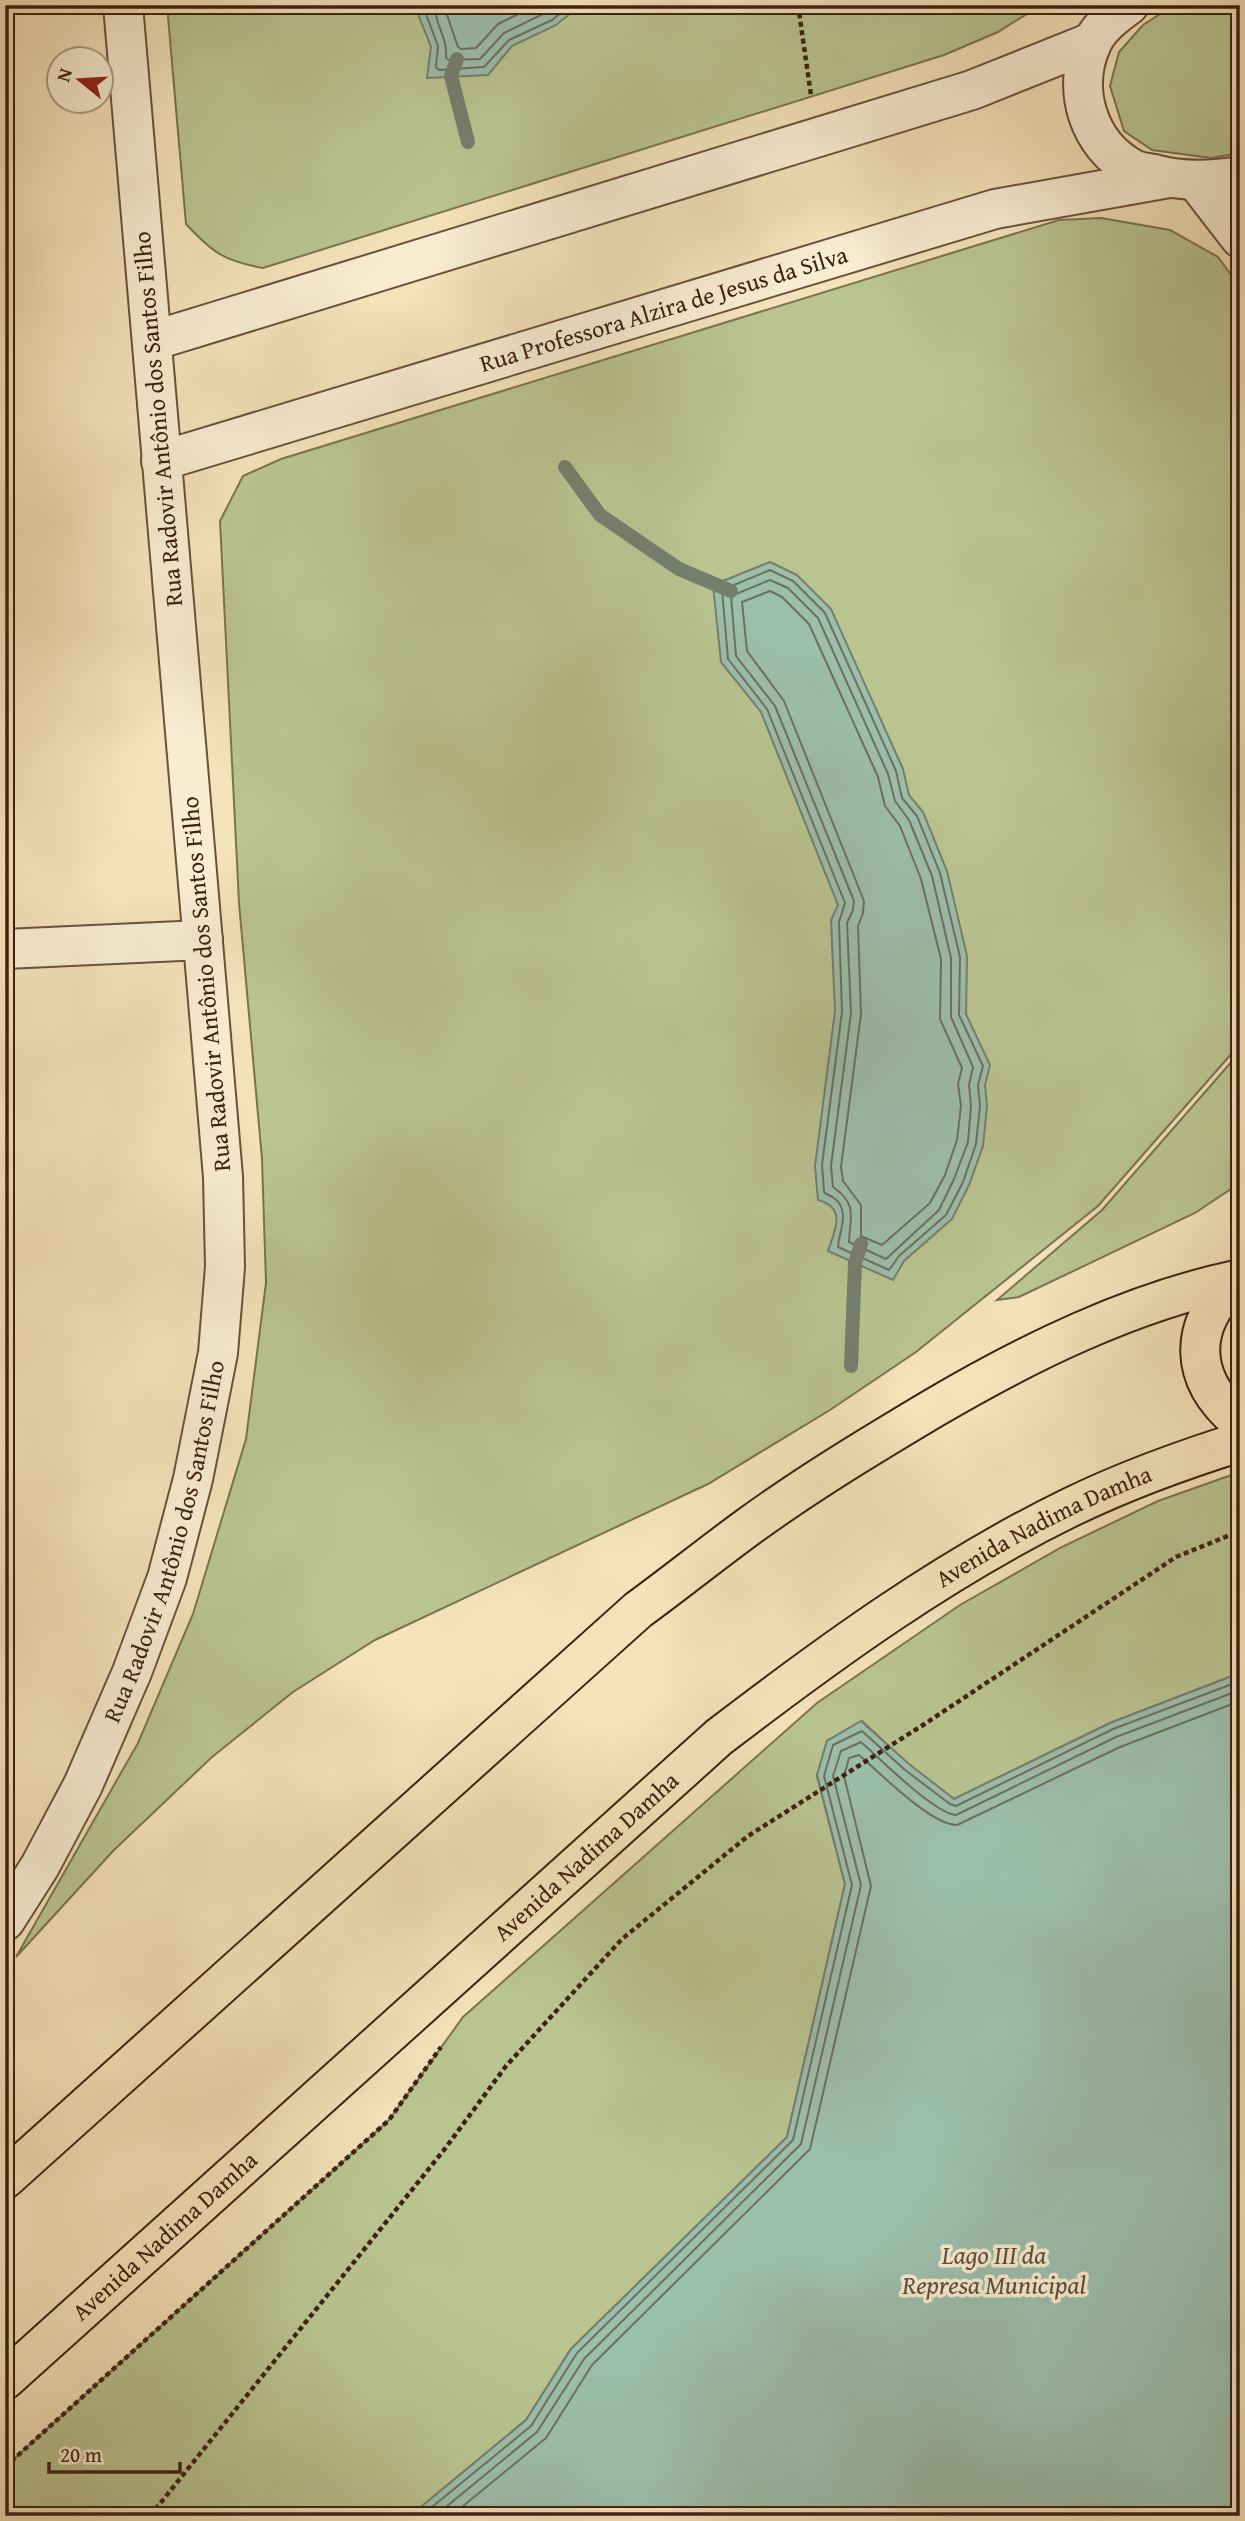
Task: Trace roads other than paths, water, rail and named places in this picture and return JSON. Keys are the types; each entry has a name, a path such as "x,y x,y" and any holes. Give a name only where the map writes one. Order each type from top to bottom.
{"main road":[{"path":"1239,1278 1211,1308 1203,1326 1200,1346 1209,1388 1222,1407 1240,1422"},
{"path":"5,2179 638,1610 749,1526 867,1448 1011,1365 1128,1313 1239,1278"},
{"name":"Avenida Nadima Damha","path":"5,2380 719,1737 813,1666 938,1581 1020,1534 1072,1507 1136,1479 1240,1441"}],"street":[{"name":"Rua Radovir Antônio dos Santos Filho","path":"5,1921 40,1866 83,1785 132,1672 167,1578 193,1479 218,1353 225,1267 223,1177 123,5"},
{"path":"1129,5 1110,19 1092,42 1082,78 1086,114 1105,147 1134,170 1183,180 1240,238"},
{"path":"152,341 972,90 1092,42"},
{"name":"Rua Professora Alzira de Jesus da Silva","path":"161,461 995,209 1183,180 1240,176"},
{"path":"5,949 203,940"}],"water":[{"path":"420,5 581,5 556,25 512,46 488,75 427,78 431,47 418,14"},
{"path":"770,562 797,575 831,609 903,769 909,795 923,812 947,871 967,956 966,1014 990,1065 985,1085 987,1106 983,1146 969,1185 952,1219 904,1261 893,1280 828,1251 836,1228 836,1214 833,1208 818,1200 815,1166 835,1011 831,920 838,905 761,712 721,662 713,585"},
{"name":"Lago III da Represa Municipal","path":"1240,1673 1240,2516 410,2516 526,2420 571,2349 787,2137 845,1884 817,1775 827,1741 861,1721 909,1764 954,1799 1110,1723"}],"waterway":[{"path":"457,59 451,76 468,142"},
{"path":"565,467 600,515 679,569 731,591"},
{"path":"851,1366 855,1263 861,1244"}]}
